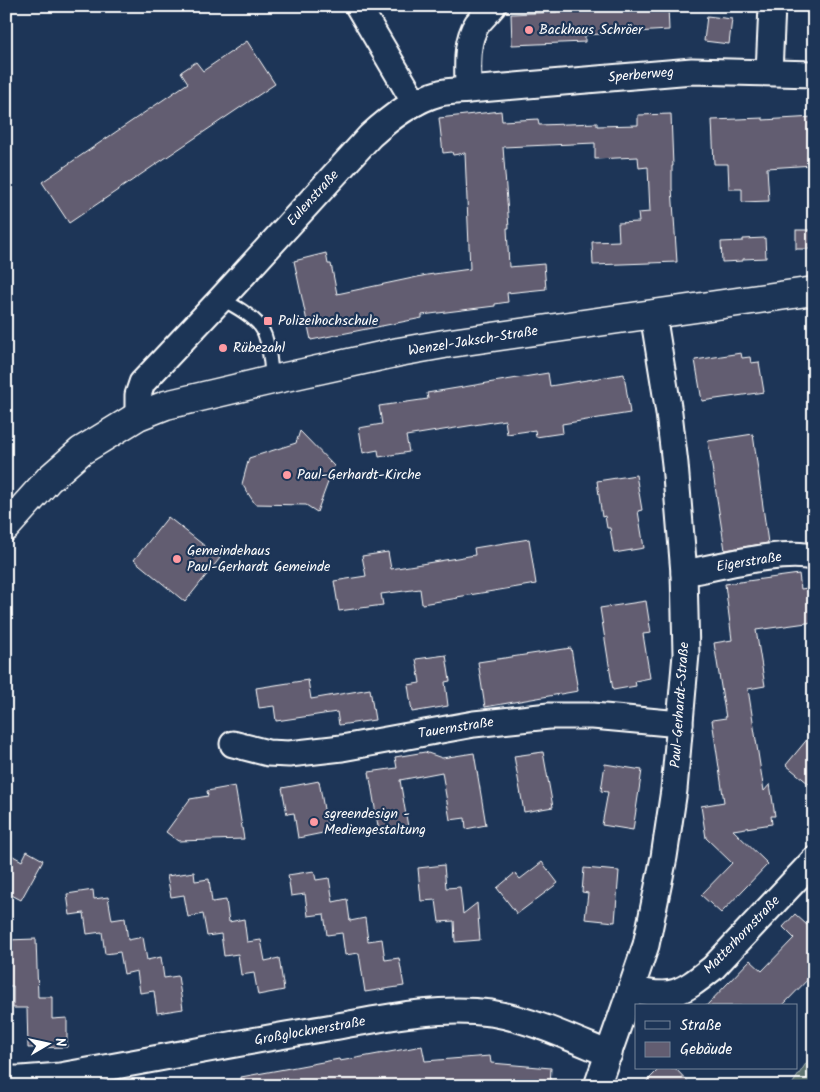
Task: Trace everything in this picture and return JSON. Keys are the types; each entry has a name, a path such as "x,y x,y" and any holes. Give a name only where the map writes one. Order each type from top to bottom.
{"street":[{"path":"358,6 415,103"},
{"path":"468,90 468,56 471,37 477,24 493,6"},
{"path":"769,72 772,6"},
{"name":"Sperberweg","path":"468,90 692,71 814,74"},
{"name":"Eulenstraße","path":"138,416 138,395 142,383 370,136 392,116 415,103 439,94 468,90"},
{"name":"Wenzel-Jaksch-Straße","path":"6,528 49,479 81,451 138,416 166,405 272,380 444,344 814,291"},
{"name":"Paul-Gerhardt-Straße","path":"597,1086 646,945 664,856 674,790 686,654 684,573 675,464 653,314"},
{"name":"Eigerstraße","path":"684,573 779,555 814,558"},
{"name":"Tauernstraße","path":"233,744 268,753 290,754 342,748 474,724 549,716 593,716 680,724"},
{"name":"Matterhornstraße","path":"631,989 650,994 669,995 683,990 695,982 713,968 814,860"},
{"name":"Großglocknerstraße","path":"6,1079 21,1080 60,1076 311,1030 427,1012 490,1013 516,1019 546,1028 609,1054"}],"lane":[{"path":"221,299 239,308 261,327 269,352 272,380"}],"green space":[{"path":"814,1053 814,1086 791,1086 811,1056"}],"building":[{"path":"557,6 668,6 669,30 585,35 585,42 512,45 511,14 557,12"},
{"path":"707,16 732,19 729,44 704,41"},
{"path":"247,41 275,84 69,223 42,182 188,83 181,72 196,62 203,71"},
{"path":"501,111 502,121 538,119 539,125 597,123 597,126 638,125 638,115 671,114 672,188 677,262 593,265 592,242 619,241 618,223 639,222 638,213 650,212 648,167 639,168 638,157 595,159 595,143 503,147 509,228 507,228 509,267 544,264 546,289 507,293 508,302 495,304 495,306 422,315 422,318 311,340 294,261 326,253 328,264 331,264 337,294 427,275 470,269 465,153 453,155 452,152 443,153 439,118"},
{"path":"814,117 814,165 767,168 769,201 742,202 742,189 729,189 728,164 714,164 712,120"},
{"path":"796,230 814,230 814,249 796,249"},
{"path":"765,238 766,258 722,262 721,242"},
{"path":"741,353 742,358 750,357 751,363 759,362 764,392 702,401 695,360"},
{"path":"548,373 550,386 624,374 630,413 562,424 563,433 536,437 535,430 507,434 505,420 406,436 409,452 379,457 378,450 363,453 359,428 382,424 379,406 428,399 427,393"},
{"name":"Paul-Gerhardt-Kirche","path":"300,431 334,466 317,512 306,505 255,504 242,484 249,458 296,443"},
{"path":"753,434 768,543 725,550 708,441"},
{"path":"636,475 642,510 638,511 644,548 614,553 610,528 607,528 605,516 602,517 597,481"},
{"name":"Gemeindehaus Paul-Gerhardt Gemeinde","path":"168,517 220,558 185,602 134,560"},
{"path":"529,539 536,584 422,604 420,589 381,594 383,605 339,611 334,581 366,576 362,556 388,552 391,569 475,555 474,548"},
{"path":"799,574 801,589 814,587 814,622 756,630 765,686 748,689 764,791 770,784 775,816 771,816 772,824 733,830 768,864 721,913 701,895 732,863 706,838 701,806 724,802 712,720 726,718 714,643 732,640 725,584"},
{"path":"646,601 651,633 643,634 650,678 635,681 636,686 613,690 600,608"},
{"path":"571,648 578,691 485,707 478,662"},
{"path":"446,655 450,681 445,682 448,706 412,712 408,685 420,683 416,659"},
{"path":"308,680 311,699 370,689 375,720 339,725 337,712 276,721 274,706 259,708 256,688"},
{"path":"814,731 814,788 786,765"},
{"path":"425,752 442,758 474,753 486,825 466,829 465,818 450,820 442,772 400,780 408,827 379,832 369,772 397,768 395,757"},
{"path":"543,752 553,807 524,812 514,756"},
{"path":"605,764 642,770 633,830 602,825 608,792 601,791"},
{"path":"319,781 328,832 298,838 294,813 287,814 282,788"},
{"path":"235,786 244,839 178,841 166,832 190,799 208,796 207,791"},
{"path":"27,851 43,860 21,900 6,892 6,852 22,861"},
{"path":"542,862 558,883 517,914 497,888 515,873 520,879"},
{"path":"444,865 446,888 460,887 463,914 477,903 480,940 455,942 454,921 439,922 436,900 421,901 418,868"},
{"path":"584,868 619,871 615,922 585,919 588,893 582,892"},
{"path":"314,871 316,880 329,878 333,902 347,899 350,921 365,918 368,941 382,939 385,960 399,958 404,986 365,992 359,953 345,955 342,933 327,935 324,914 308,916 305,894 291,896 288,875"},
{"path":"194,872 195,881 209,879 212,902 226,900 229,922 244,919 247,942 261,940 265,961 279,958 284,990 258,995 254,973 241,975 238,954 224,956 221,934 207,936 203,914 188,917 184,895 171,897 167,876"},
{"path":"93,890 94,899 108,897 112,920 125,918 128,940 143,937 147,960 161,957 164,978 178,976 183,1009 157,1013 154,991 140,993 137,971 124,974 120,952 105,954 102,932 87,934 84,913 70,915 67,894"},
{"path":"795,914 807,925 814,918 814,973 784,1004 708,1004 750,960 762,971 794,938 783,927"},
{"path":"36,939 38,997 52,997 52,1019 67,1018 67,1047 28,1048 27,1008 13,1008 13,986 6,986 6,940"},
{"path":"422,1046 425,1061 490,1056 491,1063 551,1068 550,1086 242,1086 241,1077"},
{"path":"658,1070 677,1070 692,1086 642,1086"}],"place":[{"name":"Backhaus Schröer","path":"529,30"},
{"name":"Polizeihochschule","path":"268,321"},
{"name":"Rübezahl","path":"223,348"},
{"name":"Paul-Gerhardt-Kirche","path":"287,475"},
{"name":"Gemeindehaus Paul-Gerhardt Gemeinde","path":"177,559"},
{"name":"sgreendesign - Mediengestaltung","path":"314,822"}]}
